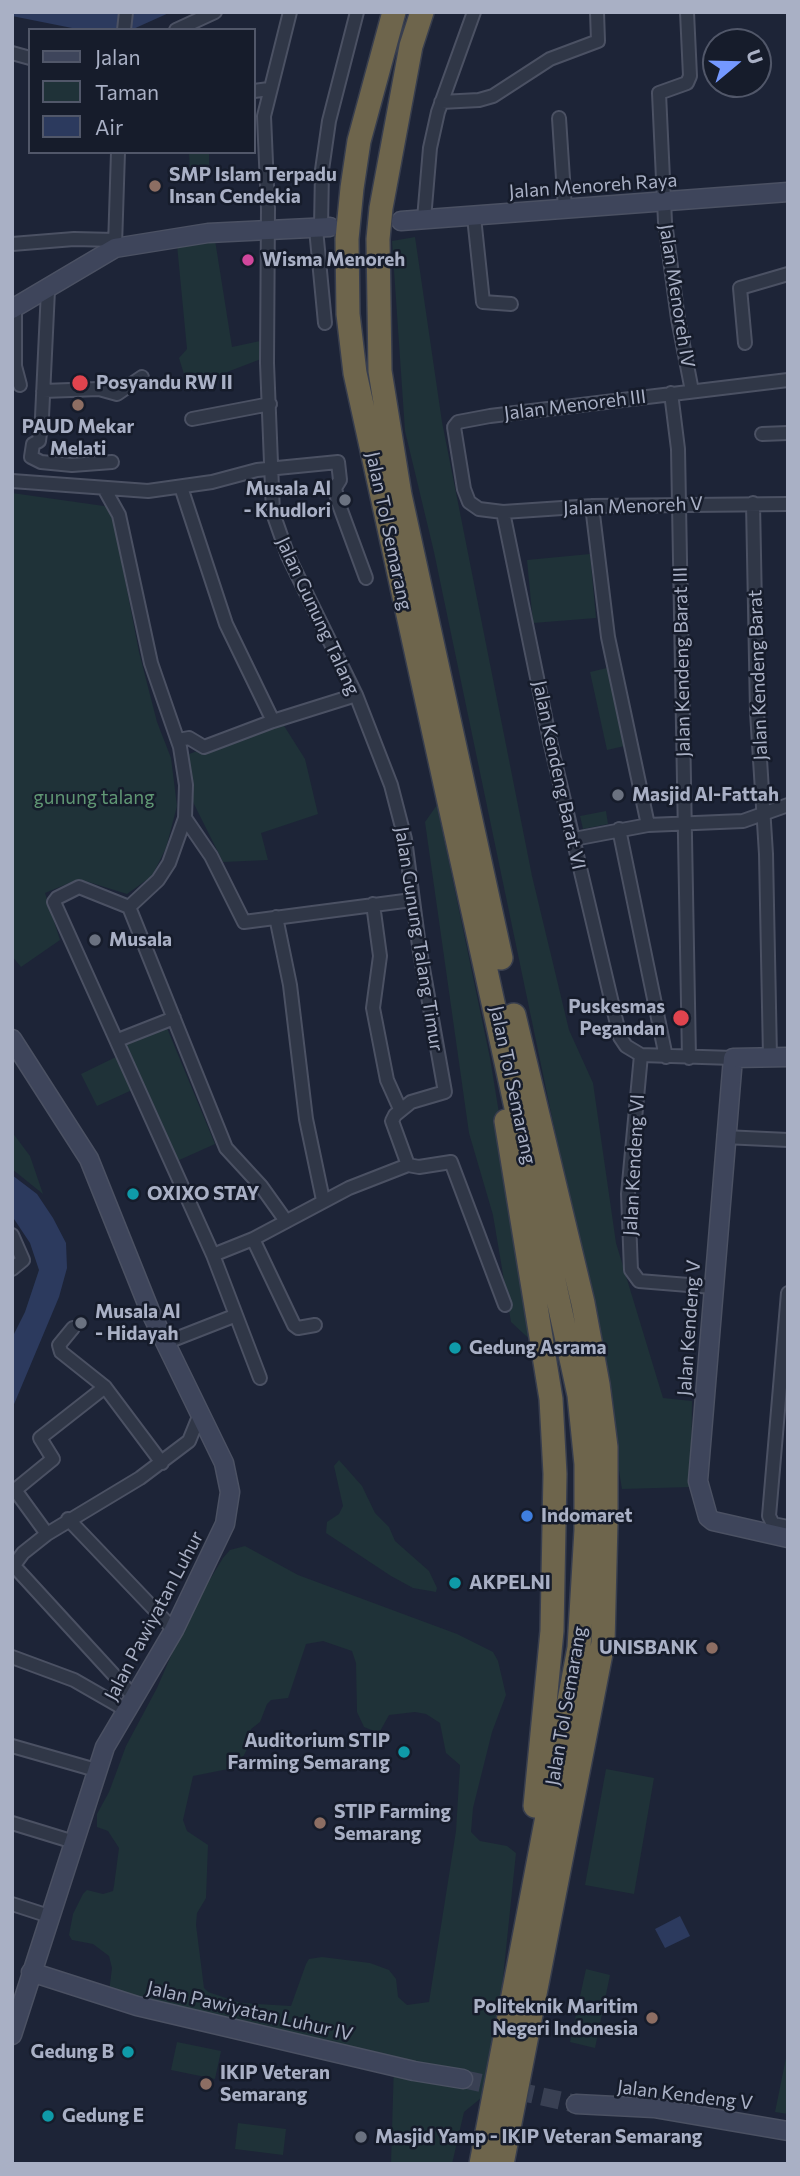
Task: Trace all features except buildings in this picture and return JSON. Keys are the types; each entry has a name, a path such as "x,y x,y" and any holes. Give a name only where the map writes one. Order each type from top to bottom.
{"highway":[{"name":"Jalan Tol Semarang","path":"394,12 359,141 352,188 347,239 348,314 355,373 579,1395 586,1464 586,1530 579,1648 481,2164"},
{"name":"Jalan Tol Semarang","path":"422,12 411,46 381,208 378,239 380,371 400,495 496,935 583,1303 606,1447 603,1643 502,2164"},
{"path":"479,932 507,1128 551,1399 555,1474 552,1631 521,1949"}],"main road":[{"name":"Jalan Menoreh Raya","path":"401,221 788,192"},
{"path":"13,309 48,290 115,244 208,233 323,228"},
{"name":"Jalan Pawiyatan Luhur","path":"12,1039 89,1159 105,1191 136,1279 213,1440 230,1483 225,1524 174,1630 105,1747 96,1770 88,1809 48,1916 31,1972 17,1998 12,2035"},
{"path":"733,1058 779,1057"},
{"name":"Jalan Kendeng V","path":"733,1058 724,1137 699,1487 708,1517 713,1521 788,1538"},
{"name":"Jalan Pawiyatan Luhur IV","path":"31,1972 149,2009 414,2071 463,2079"},
{"name":"Jalan Kendeng V","path":"576,2105 654,2108 788,2132"}],"street":[{"name":"Jalan Gunung Talang","path":"290,12 264,116 273,468 271,488 278,531 303,590 356,695 391,785"},
{"path":"326,323 322,170 329,121 357,12"},
{"path":"424,219 430,148 440,102 474,12"},
{"path":"440,102 479,100 493,96 550,59 598,41 597,12"},
{"name":"Jalan Menoreh IV","path":"687,12 690,76 687,83 659,93 664,202 674,295 692,391"},
{"path":"180,28 210,14"},
{"path":"256,91 269,89"},
{"path":"559,118 565,209"},
{"path":"12,244 74,239 115,244 118,154"},
{"path":"474,217 484,302 511,304"},
{"path":"745,343 740,288 788,274"},
{"path":"48,290 39,442 33,444 32,458 72,465 112,462"},
{"path":"13,309 15,366 20,385"},
{"path":"43,391 99,389 117,394 142,377"},
{"name":"Jalan Menoreh III","path":"479,509 469,502 464,489 456,423 671,393 788,380"},
{"name":"Jalan Kendeng Barat III","path":"671,393 678,449 690,1058"},
{"path":"192,419 270,404"},
{"path":"762,434 788,433"},
{"path":"12,481 105,490 148,491 273,468 338,462 340,480 335,488 338,502 366,578"},
{"path":"181,487 226,624 273,721"},
{"path":"105,490 119,515 151,663 178,740 186,785 182,834 169,863 158,880 129,907"},
{"name":"Jalan Kendeng Barat","path":"753,503 757,712 779,1057"},
{"name":"Jalan Menoreh V","path":"479,509 503,512 592,506 788,503"},
{"path":"592,506 608,637 648,825"},
{"name":"Jalan Kendeng Barat VI","path":"503,512 550,741 620,1037 626,1046 641,1055"},
{"path":"178,740 189,738 203,747 356,695"},
{"name":"Jalan Gunung Talang Timur","path":"391,785 405,839 412,900 444,1094 418,1099 400,1109"},
{"path":"574,839 648,825 743,821 788,805"},
{"path":"185,818 211,856 244,922 412,900"},
{"path":"619,829 666,1057"},
{"path":"260,1378 234,1316 213,1255 54,902 57,898 79,887 129,907 226,1148 261,1186 286,1222"},
{"path":"373,904 380,956 372,1004 387,1080 400,1109 392,1121 408,1165"},
{"path":"276,917 290,985 306,1119 323,1200"},
{"path":"118,1040 174,1018"},
{"path":"641,1055 733,1058"},
{"name":"Jalan Kendeng VI","path":"641,1055 628,1194 631,1270 639,1281 713,1287"},
{"path":"724,1137 788,1140"},
{"path":"213,1255 253,1239 323,1200 408,1165 419,1167 451,1162 505,1305"},
{"path":"12,1235 23,1260 12,1269"},
{"path":"253,1239 294,1325 298,1328 315,1325"},
{"path":"788,1293 769,1516 773,1524 788,1527"},
{"path":"165,1343 234,1316"},
{"path":"73,1328 60,1345 61,1352 105,1387 162,1463"},
{"path":"47,1534 15,1490 53,1459 40,1438 105,1387"},
{"path":"132,1704 13,1567 23,1553 68,1519 162,1463 189,1441 201,1414"},
{"path":"189,1441 213,1440"},
{"path":"68,1519 174,1630"},
{"path":"12,1657 132,1704"},
{"path":"12,1746 96,1770"},
{"path":"12,1823 74,1842"},
{"path":"12,1904 48,1916"}],"green space":[{"path":"189,154 209,154 209,172 190,172"},
{"path":"415,237 442,422 532,876 569,1030 593,1083 616,1243 663,1398 692,1401 691,1487 622,1489 593,1314 434,552 405,431 392,241"},
{"path":"215,240 232,347 260,341 261,359 188,387 179,358 187,349 177,245"},
{"name":"gunung talang","path":"12,493 111,507 139,652 157,722 171,758 177,806 166,848 152,876 127,894 79,879 45,893 60,940 21,967 12,956"},
{"path":"590,554 596,618 533,623 527,560"},
{"path":"611,667 629,745 607,750 590,672"},
{"path":"281,721 305,759 318,814 261,833 268,860 223,862 192,800 189,754"},
{"path":"437,805 490,1058 537,1346 511,1322 493,1215 469,1133 425,822"},
{"path":"606,811 608,824 583,829 580,816"},
{"path":"162,1016 215,1144 177,1161 121,1032"},
{"path":"116,1057 132,1090 97,1106 81,1074"},
{"path":"12,1132 30,1156 43,1194 12,1169"},
{"path":"339,1460 362,1486 375,1513 389,1527 395,1541 429,1571 437,1588 436,1592 413,1588 326,1533 327,1522 339,1514 343,1506 334,1466"},
{"path":"245,1546 298,1575 457,1634 493,1652 498,1661 506,1695 492,1732 473,1808 471,1832 480,1841 507,1846 516,1853 500,2007 481,2098 464,2112 452,2164 391,2164 394,2063 109,1992 112,1968 109,1956 93,1944 72,1940 69,1935 73,1914 87,1890 103,1894 113,1891 119,1848 108,1831 97,1827 97,1814 190,1612 230,1550","holes":["323,1641 352,1651 356,1663 357,1712 364,1727 379,1733 389,1715 415,1712 426,1714 440,1723 446,1753 460,1765 456,1831 429,2002 407,2005 398,1997 396,1979 389,1970 370,1963 322,1957 309,1959 291,2006 241,2003 208,1992 204,1988 196,1925 197,1913 206,1898 208,1845 187,1831 183,1820 193,1776 238,1767 248,1747 251,1729 260,1722 267,1704 271,1700 288,1698 306,1644"]},
{"path":"606,1769 654,1778 634,1894 585,1885"},
{"path":"586,1969 610,1975 595,2048 570,2042"},
{"path":"177,2042 221,2051 215,2079 171,2070"},
{"path":"788,2053 788,2114 775,2112"},
{"path":"238,2123 286,2129 283,2155 235,2149"}],"water":[{"path":"12,12 171,12 135,28 72,28 12,16"},
{"path":"12,1175 37,1194 53,1218 66,1243 67,1268 59,1297 12,1409 12,1338 25,1312 39,1270 30,1243 12,1216"},
{"path":"680,1916 690,1936 665,1948 655,1929"}],"tunnel":[{"path":"463,2079 576,2104"}],"place":[{"name":"SMP Islam Terpadu Insan Cendekia","path":"155,186"},
{"name":"Wisma Menoreh","path":"248,260"},
{"name":"Posyandu RW II","path":"80,383"},
{"name":"PAUD Mekar Melati","path":"78,405"},
{"name":"Musala Al - Khudlori","path":"345,500"},
{"name":"Masjid Al-Fattah","path":"618,795"},
{"name":"Musala","path":"95,940"},
{"name":"Puskesmas Pegandan","path":"681,1018"},
{"name":"OXIXO STAY","path":"133,1194"},
{"name":"Musala Al - Hidayah","path":"81,1323"},
{"name":"Gedung Asrama","path":"455,1348"},
{"name":"Indomaret","path":"527,1516"},
{"name":"AKPELNI","path":"455,1583"},
{"name":"UNISBANK","path":"712,1648"},
{"name":"Auditorium STIP Farming Semarang","path":"404,1752"},
{"name":"STIP Farming Semarang","path":"320,1823"},
{"name":"Politeknik Maritim Negeri Indonesia","path":"652,2018"},
{"name":"Gedung B","path":"128,2052"},
{"name":"IKIP Veteran Semarang","path":"206,2084"},
{"name":"Gedung E","path":"48,2116"},
{"name":"Masjid Yamp - IKIP Veteran Semarang","path":"361,2137"}]}
